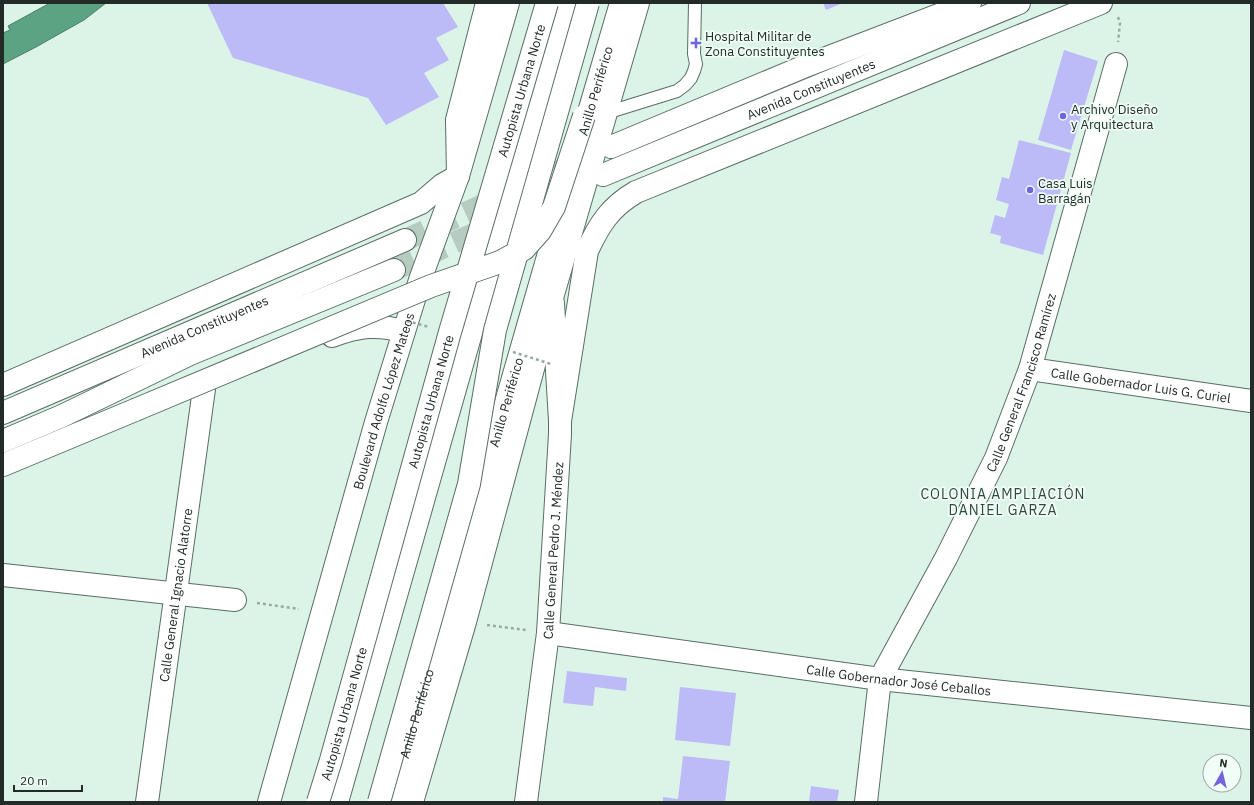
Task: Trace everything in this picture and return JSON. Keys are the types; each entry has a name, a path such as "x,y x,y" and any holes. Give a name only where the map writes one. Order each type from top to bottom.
{"main road":[{"name":"Boulevard Adolfo López Mateos","path":"269,802 376,422 420,280 458,176 508,3"},
{"name":"Autopista Urbana Norte","path":"318,802 450,332 547,3"},
{"path":"337,802 566,3"},
{"path":"379,802 470,484 495,330 588,3"},
{"path":"3,466 431,286 500,262 524,249 540,231 554,207 584,116 617,3"},
{"name":"Anillo Periférico","path":"391,802 621,3"},
{"path":"412,802 465,622 552,298 638,3"},
{"path":"803,67 859,36 937,3"},
{"name":"Avenida Constituyentes","path":"612,147 803,67 970,3"},
{"name":"Avenida Constituyentes","path":"603,175 1019,3"},
{"path":"560,421 587,251 604,219 614,207 624,199 636,192 1101,3"},
{"path":"3,385 421,203 442,185 458,176 456,120 486,6"},
{"name":"Calle General Francisco Ramírez","path":"866,802 880,679 946,558 996,458 1030,369 1116,64"},
{"name":"Avenida Constituyentes","path":"3,413 404,240"},
{"name":"Avenida Constituyentes","path":"3,441 62,416 190,354 394,270"},
{"name":"Calle General Pedro J. Méndez","path":"526,802 548,633 560,421 552,298"},
{"path":"3,475 284,355 351,329 376,326 404,331"},
{"name":"Calle Gobernador Luis G. Curiel","path":"1030,369 1251,401"},
{"name":"Calle General Ignacio Alatorre","path":"147,802 204,389"},
{"path":"3,575 235,600"},
{"name":"Calle Gobernador José Ceballos","path":"548,633 880,679 1251,718"}],"lane":[{"path":"606,112 677,91 685,86 691,78 696,64 695,3"}],"path":[{"path":"1118,18 1120,23"},
{"path":"235,600 322,612"},
{"path":"465,622 548,633"}],"shaded area":[{"path":"50,3 106,3 84,20 3,64 3,33 10,30 8,26"}],"building":[{"path":"207,3 443,3 458,27 436,38 449,60 424,73 439,97 386,125 368,98 233,58"},
{"path":"823,3 843,3 826,10"},
{"name":"Archivo Diseño y Arquitectura","path":"1064,50 1098,61 1071,150 1038,140"},
{"name":"Casa Luis Barragán","path":"1019,140 1071,153 1043,255 1000,243 1001,236 990,233 995,215 1005,218 1009,204 996,200 1002,177 1009,179"},
{"path":"567,671 627,678 626,691 595,687 593,706 563,703"},
{"path":"680,687 736,693 730,746 675,740"},
{"path":"683,756 730,761 725,802 663,802 663,797 678,799"},
{"path":"811,786 839,790 837,802 809,802"}],"tunnel":[{"path":"405,240 581,161"},
{"path":"394,270 571,190"}],"place":[{"name":"Hospital Militar de Zona Constituyentes","path":"696,43"},
{"name":"Archivo Diseño y Arquitectura","path":"1063,116"},
{"name":"Casa Luis Barragán","path":"1030,190"}],"district":[{"name":"COLONIA AMPLIACIÓN DANIEL GARZA","path":"1003,502"}]}
